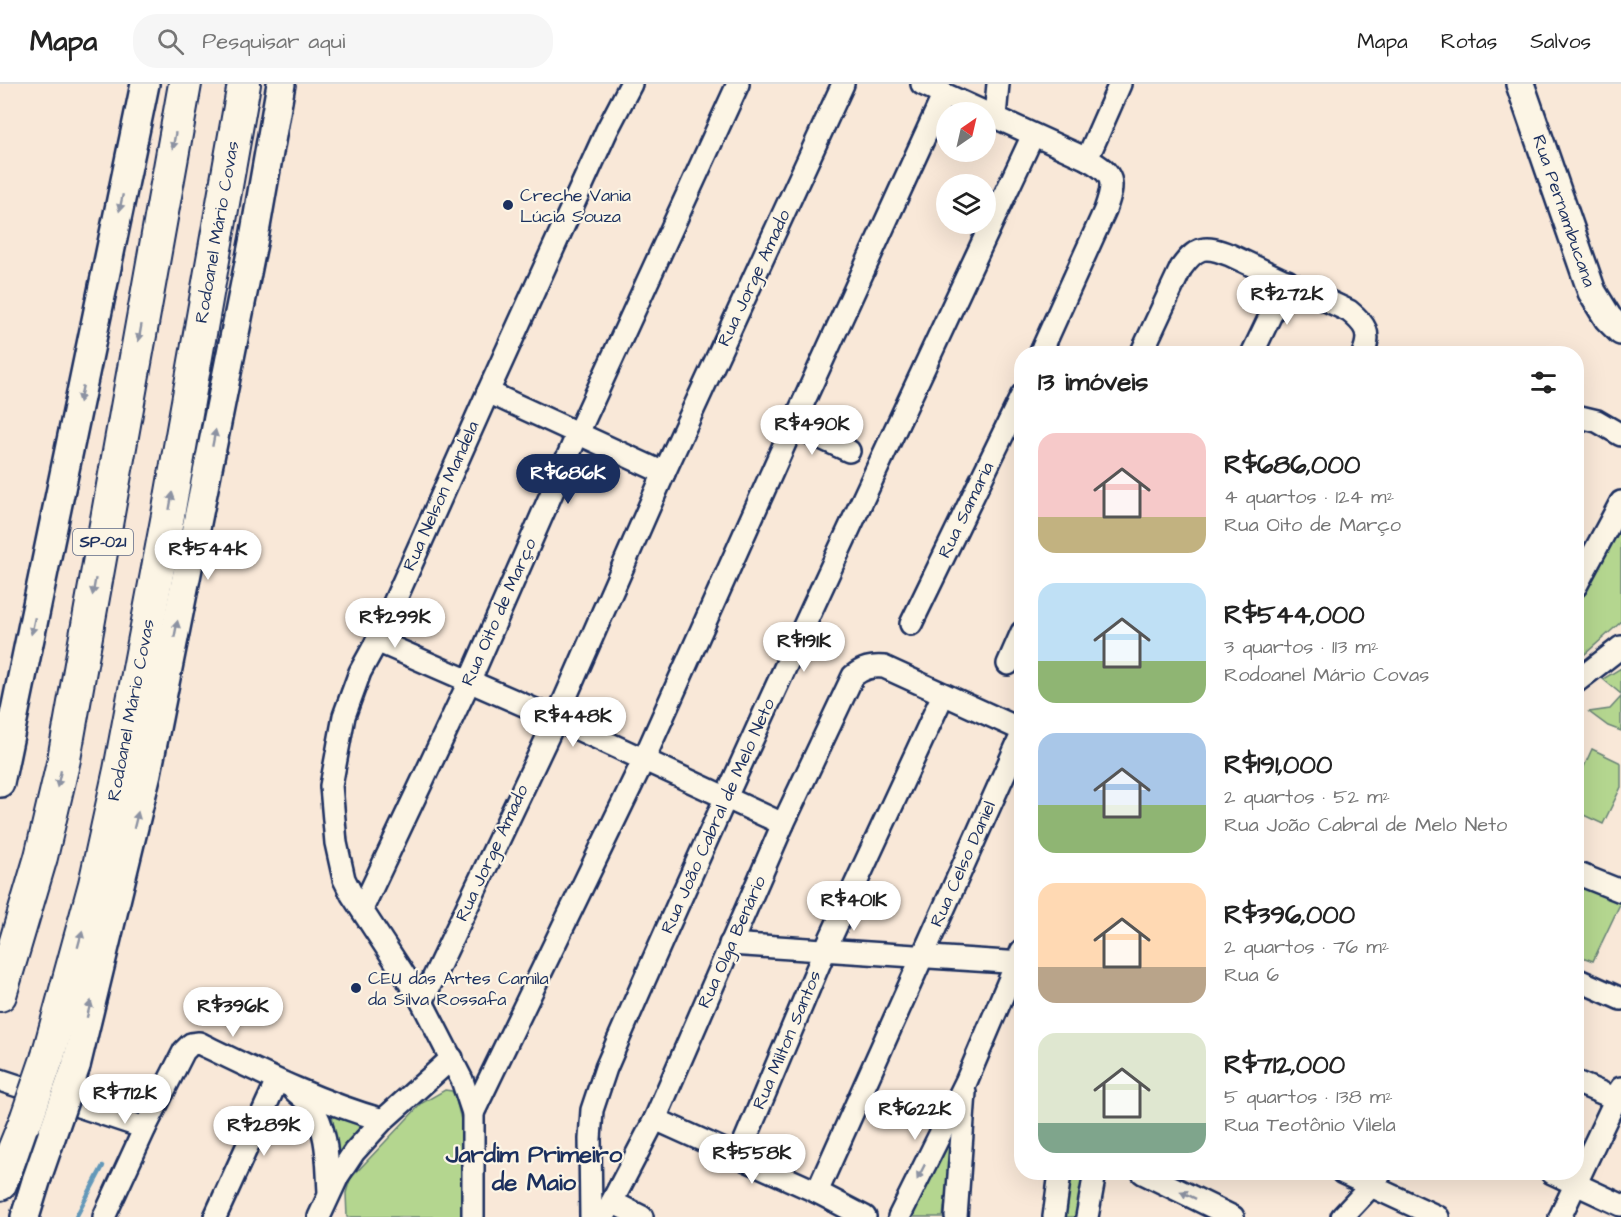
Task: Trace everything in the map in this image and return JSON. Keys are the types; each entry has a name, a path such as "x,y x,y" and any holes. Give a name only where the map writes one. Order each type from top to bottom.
{"highway":[{"name":"SP-021","path":"0,995 41,857 64,759 185,84"},
{"name":"Rodoanel Mário Covas","path":"0,1184 26,1119 62,1061 168,515 244,84"}],"main road":[{"path":"0,783 145,84"},
{"path":"25,1217 37,1178 62,1061 147,774 252,249 281,84"},
{"name":"Rua Pernambucana","path":"1520,84 1592,292 1608,318 1621,331"}],"street":[{"name":"Rua Nelson Mandela","path":"473,1217 473,1113 452,1058 422,1002 344,879 336,843 331,786 345,716 360,672 377,641 607,130 631,84"},
{"name":"Rua Oito de Março","path":"362,909 470,680 578,433 738,84"},
{"name":"Rua Jorge Amado","path":"422,1002 556,719 664,473 843,84"},
{"path":"922,84 962,102"},
{"path":"996,102 998,84"},
{"path":"1087,159 1120,84"},
{"path":"473,1113 644,759 944,94"},
{"path":"996,117 1087,159 1108,173 1113,188 1044,346"},
{"name":"Rua João Cabral de Melo Neto","path":"591,1217 592,1110 606,1068 725,797 1034,135"},
{"path":"1145,346 1181,268 1191,256 1204,249 1216,249 1349,311 1365,328 1368,342 1366,346"},
{"path":"1256,346 1287,281"},
{"path":"488,392 664,473"},
{"name":"Rua Samaria","path":"911,624 1014,412"},
{"path":"1584,418 1597,421 1621,435"},
{"path":"793,425 849,451"},
{"path":"1584,571 1621,502"},
{"path":"377,641 470,680 783,824"},
{"path":"1584,676 1621,647"},
{"path":"1008,664 1014,650"},
{"path":"1584,671 1590,670 1604,660"},
{"name":"Rua Olga Benário","path":"608,1210 655,1119 783,824 853,676 862,669 874,666 884,667 943,695"},
{"path":"943,695 1014,728"},
{"name":"Rua Milton Santos","path":"738,1156 825,950 943,695"},
{"name":"Rua Celso Daniel","path":"817,1192 1014,750"},
{"path":"1584,876 1621,891"},
{"path":"730,944 1014,959"},
{"path":"899,1217 966,1082 1014,973"},
{"path":"1584,983 1621,999"},
{"path":"104,1217 145,1128 184,1051 191,1044 199,1043 283,1083 383,1120"},
{"path":"320,1217 338,1176 354,1152 383,1120 452,1058"},
{"path":"0,1080 145,1128"},
{"path":"956,1217 966,1082"},
{"path":"283,1083 310,1105 324,1132 332,1217"},
{"path":"215,1217 283,1083"},
{"path":"1584,1084 1618,1094 1584,1165"},
{"path":"655,1119 817,1192 865,1217"},
{"path":"1054,1217 1059,1180"},
{"path":"1087,1217 1094,1180"},
{"path":"1157,1180 1233,1217"},
{"path":"1342,1217 1376,1180 1438,1217"},
{"path":"1567,1180 1621,1205"},
{"path":"1560,1217 1577,1180"},
{"path":"608,1210 642,1217"}],"green space":[{"path":"1621,519 1621,622 1584,655 1584,594"},
{"path":"1621,668 1621,694 1603,679"},
{"path":"1621,697 1621,731 1608,726 1589,712 1610,709"},
{"path":"1592,749 1621,763 1621,787 1603,824 1584,815 1584,767"},
{"path":"1584,882 1621,898 1593,961 1584,958"},
{"path":"445,1090 452,1091 461,1120 461,1217 347,1217 346,1193 350,1179 422,1103"},
{"path":"332,1114 366,1127 339,1153 337,1150"},
{"path":"954,1121 943,1217 909,1217"},
{"path":"1068,1180 1082,1180 1078,1217 1063,1217"}],"waterway":[{"path":"76,1217 103,1166"}],"place":[{"name":"Creche Vania Lúcia Souza","path":"508,205"},
{"name":"CEU das Artes Camila da Silva Rossafa","path":"356,988"}],"district":[{"name":"Jardim Primeiro de Maio","path":"534,1169"}]}
